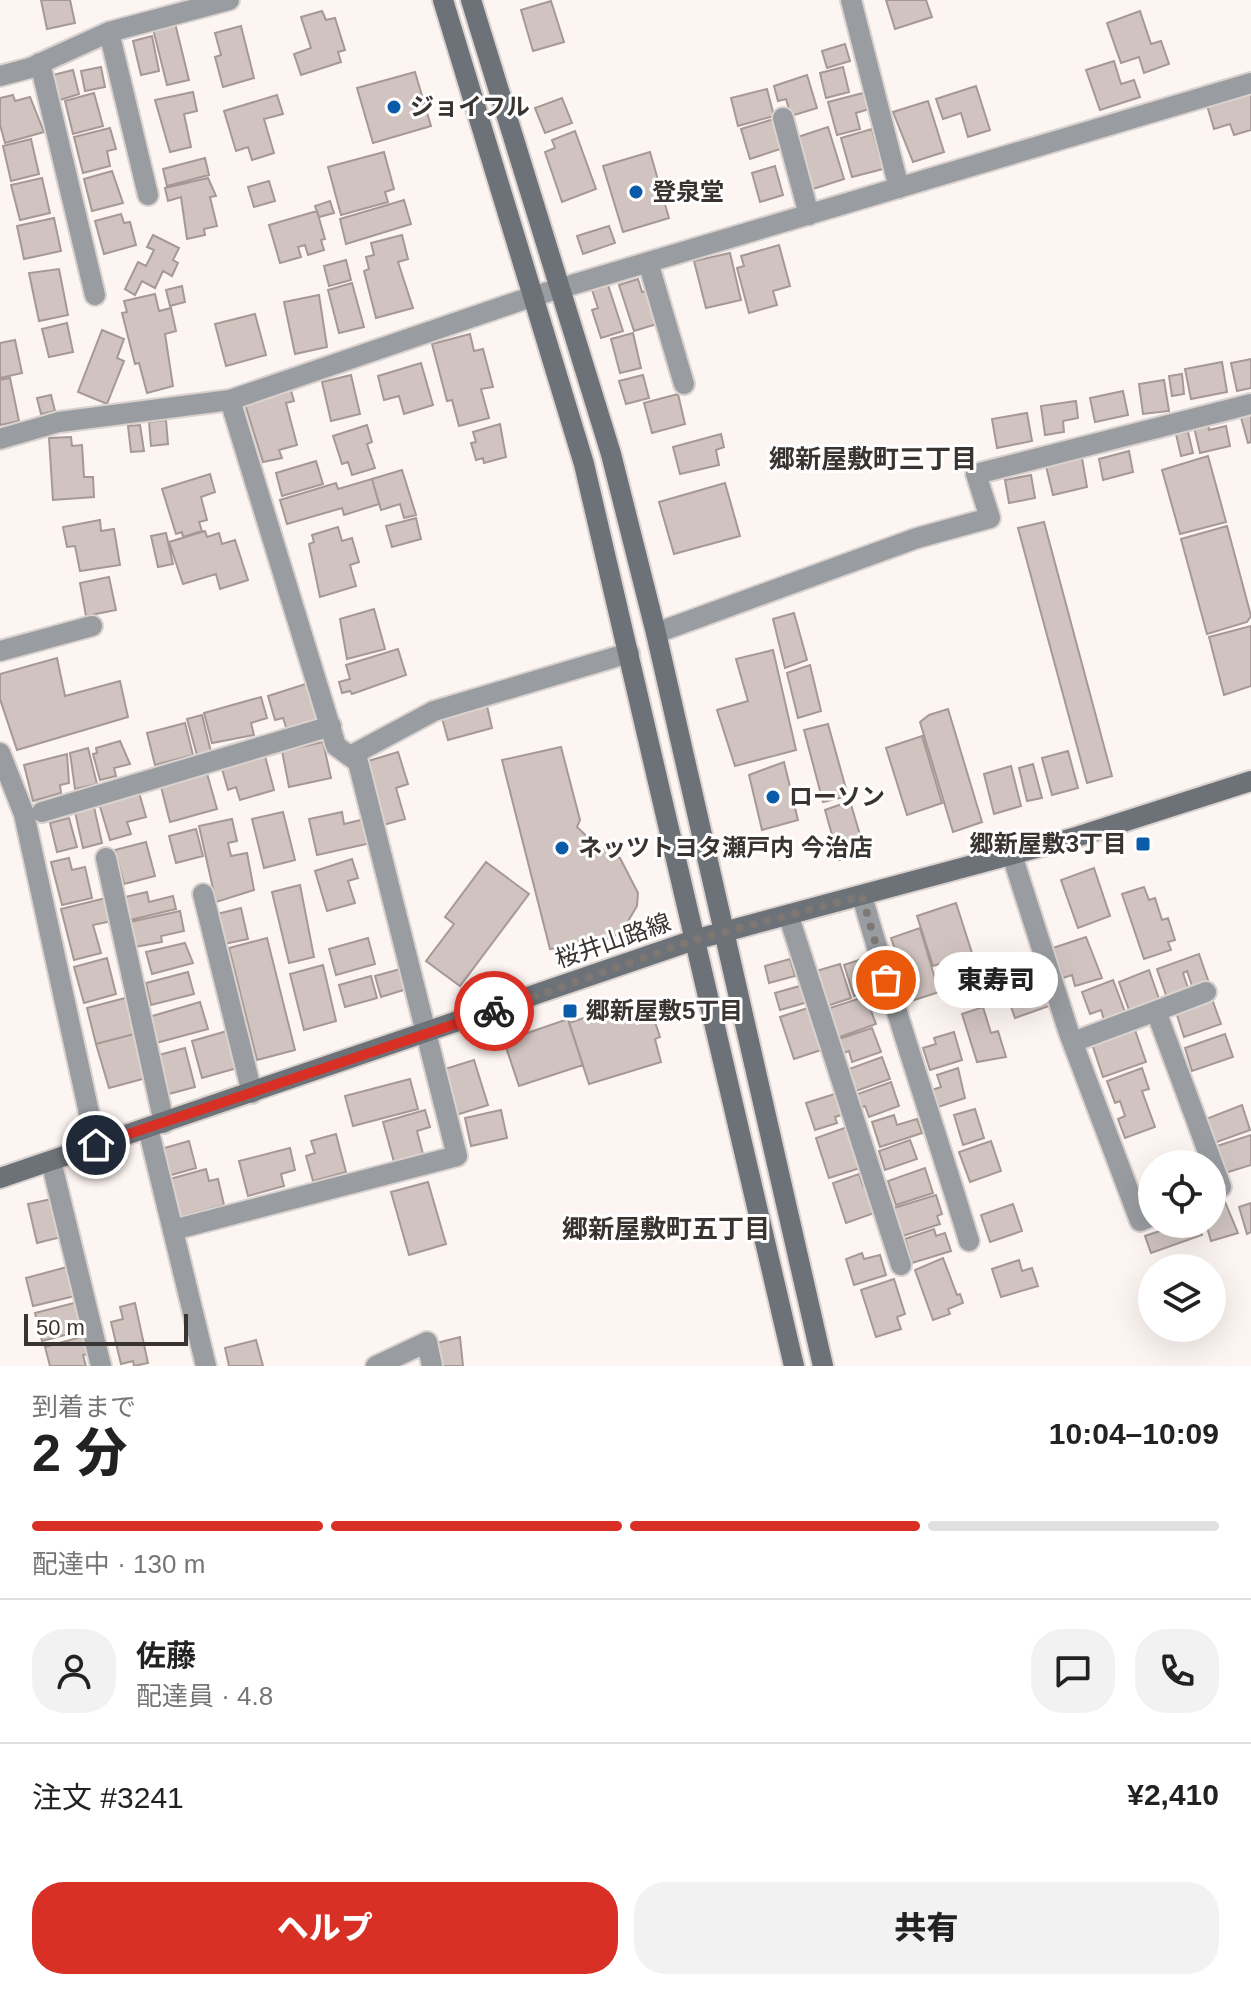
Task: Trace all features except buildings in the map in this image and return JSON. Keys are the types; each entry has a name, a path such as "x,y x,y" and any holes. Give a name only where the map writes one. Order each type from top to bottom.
{"street":[{"path":"0,76 40,63 109,32 186,7 229,0"},
{"path":"443,0 584,464 794,1366"},
{"path":"471,0 611,454 656,633 823,1366"},
{"path":"851,0 899,188"},
{"path":"109,32 148,195"},
{"path":"40,63 95,295"},
{"path":"0,439 59,422 230,400 531,297 1251,83"},
{"path":"783,118 809,215"},
{"path":"648,262 684,384"},
{"path":"173,1230 457,1156 358,762 336,746 230,400"},
{"path":"656,633 917,538 990,518 976,474 1251,404"},
{"path":"0,651 92,626"},
{"path":"350,756 434,711 629,653"},
{"path":"42,812 331,726"},
{"path":"0,753 24,814 96,1145"},
{"name":"桜井山路線","path":"0,1178 428,1034 694,940 1012,855 1251,781"},
{"path":"1012,855 1073,1042 1138,1216"},
{"path":"106,858 173,1230 206,1366"},
{"path":"203,894 252,1093"},
{"path":"862,896 902,1036 935,1127 969,1241"},
{"path":"789,917 901,1265"},
{"path":"1073,1042 1206,992"},
{"path":"1156,1011 1207,1150"},
{"path":"51,1161 101,1366"},
{"path":"376,1366 427,1342 432,1366"}],"way so far":[{"path":"494,1011 694,940 862,896 886,980"}],"place":[{"name":"ジョイフル","path":"394,107"},
{"name":"登泉堂","path":"636,192"},
{"name":"ローソン","path":"773,797"},
{"name":"郷新屋敷3丁目","path":"1143,844"},
{"name":"ネッツトヨタ瀬戸内 今治店","path":"562,848"},
{"name":"東寿司","path":"886,980"},
{"name":"郷新屋敷5丁目","path":"570,1011"}],"district":[{"name":"郷新屋敷町三丁目","path":"873,459"},
{"name":"郷新屋敷町五丁目","path":"666,1229"}],"route":[{"path":"96,1145 494,1011"}]}
